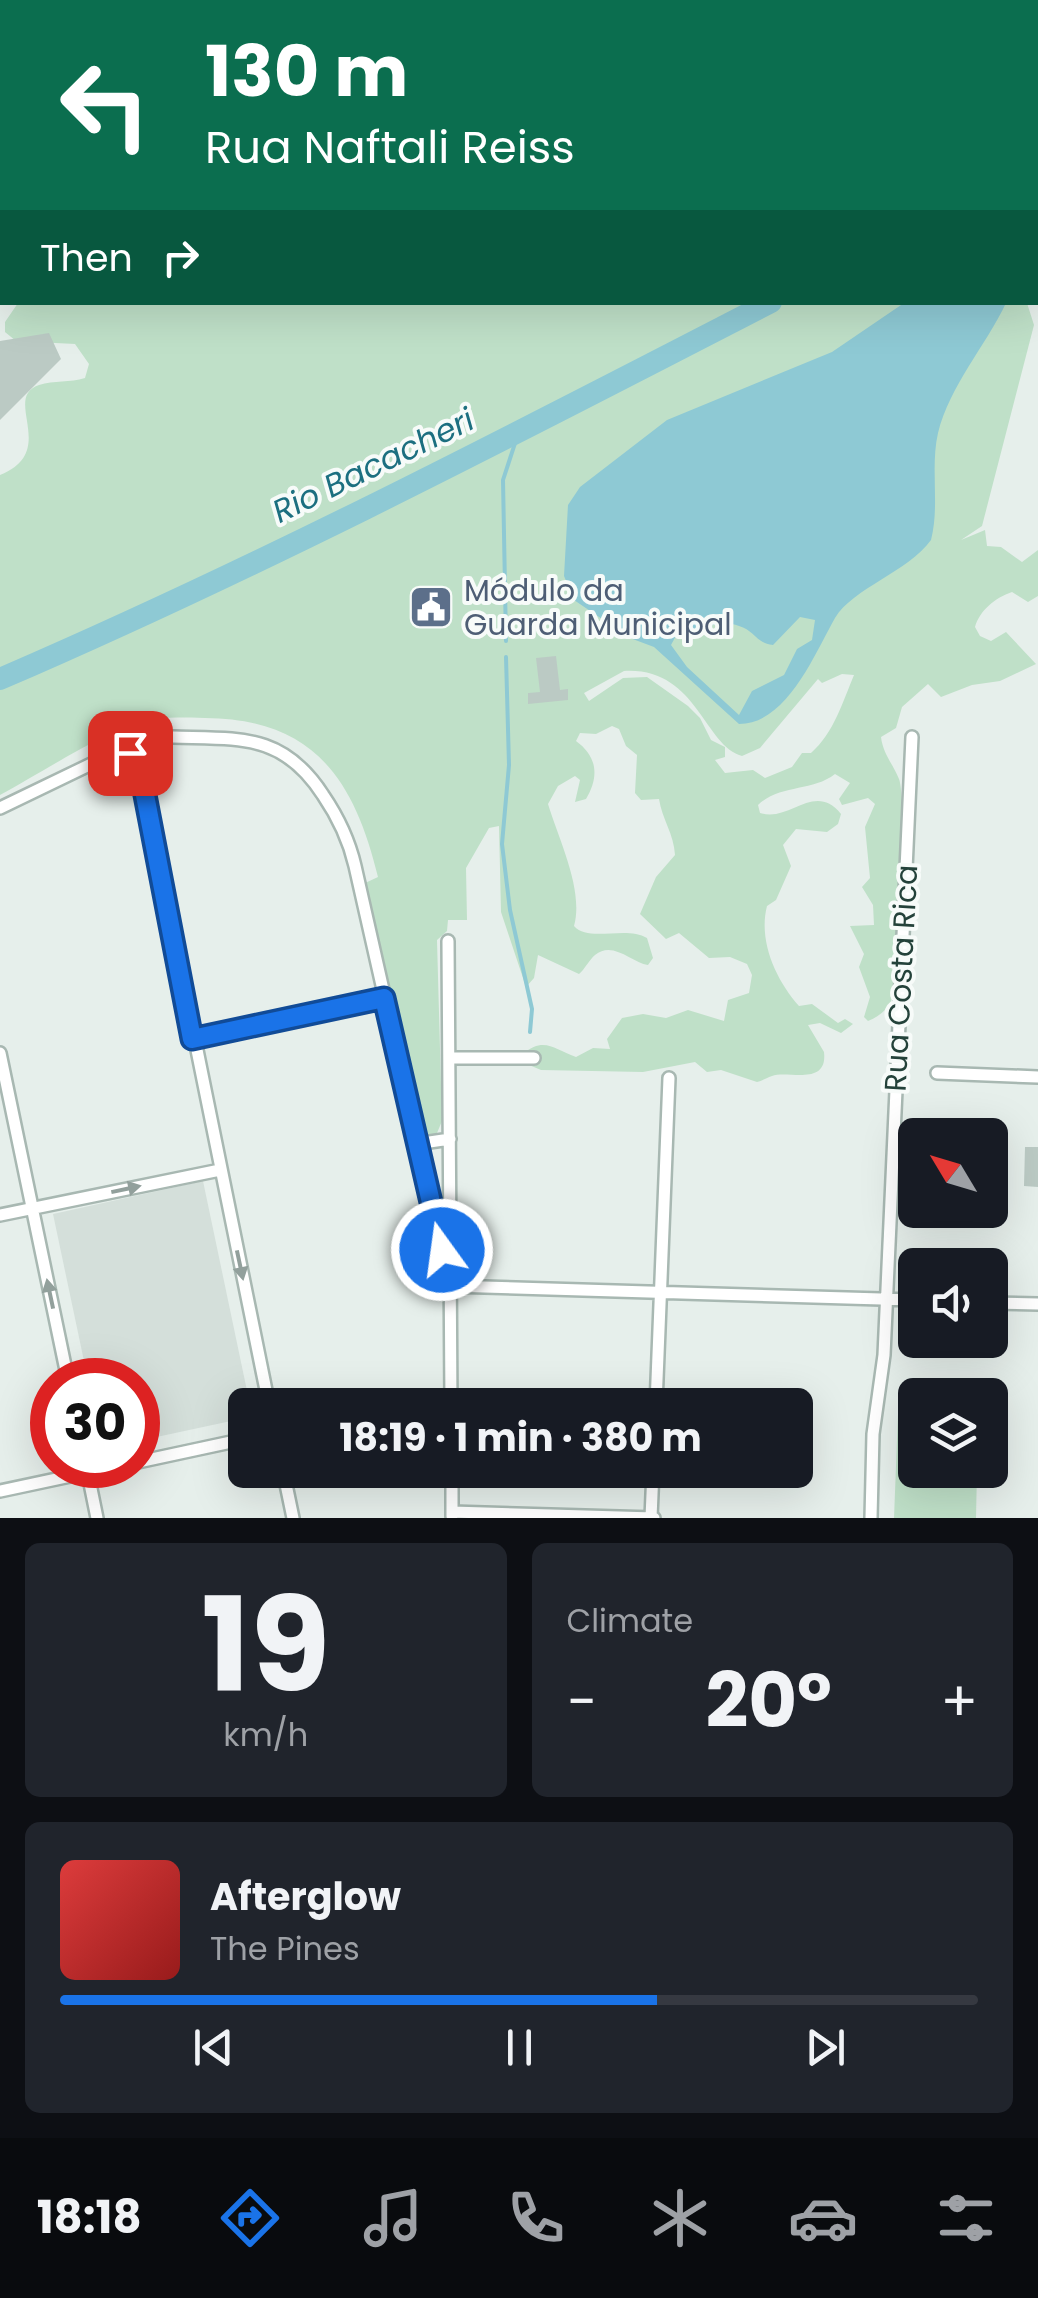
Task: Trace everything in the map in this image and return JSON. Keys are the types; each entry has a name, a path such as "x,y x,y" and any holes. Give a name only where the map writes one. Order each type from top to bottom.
{"street":[{"path":"172,737 232,739 285,752 308,774 348,842 450,1286"},
{"name":"Rua Costa Rica","path":"871,1518 873,1434 887,1300 912,737"},
{"path":"0,808 112,754 130,753 139,764 265,1388"},
{"path":"448,942 451,1388"},
{"path":"192,1039 384,998"},
{"path":"0,1053 63,1358"},
{"path":"449,1058 534,1058"},
{"path":"937,1074 1038,1077"},
{"path":"657,1388 669,1078"},
{"path":"416,1144 450,1138"},
{"path":"0,1216 220,1170"},
{"path":"450,1286 898,1300"},
{"path":"1008,1303 1038,1304"},
{"path":"160,1457 228,1443"},
{"path":"0,1491 30,1483"},
{"path":"90,1488 97,1518"},
{"path":"287,1488 293,1518"},
{"path":"452,1488 452,1515 652,1518 653,1488"}],"shaded area":[{"path":"203,1181 246,1388 228,1388 228,1422 160,1436 160,1358 83,1358 53,1214"}],"green space":[{"path":"17,305 1028,305 1034,325 982,526 961,540 985,530 987,546 1001,547 1022,562 1038,550 1038,596 1028,602 1012,592 984,610 975,627 980,636 991,641 1006,632 1036,664 1000,681 972,685 941,697 928,684 902,707 896,728 881,737 899,779 902,819 897,961 887,1008 868,1021 864,1017 870,997 859,967 864,954 850,926 874,925 873,905 862,887 870,878 865,827 875,804 868,798 842,805 839,799 850,783 835,774 776,794 758,805 760,813 771,815 821,801 841,814 838,824 827,832 796,829 783,845 791,866 776,900 767,906 765,919 771,959 799,1006 812,1004 838,1023 845,1019 853,1024 841,1033 820,1023 808,1025 824,1052 820,1070 806,1075 772,1076 757,1082 721,1070 707,1072 695,1062 643,1072 541,1070 522,1062 523,1054 543,1045 576,1057 593,1048 610,1049 607,1039 622,1018 643,1014 666,1018 688,1010 724,1021 728,1000 749,993 752,975 747,964 730,957 709,958 679,933 666,939 640,914 656,877 675,855 659,799 641,800 635,793 637,755 626,746 619,729 612,726 596,734 580,733 576,741 589,754 594,768 590,791 586,799 575,802 580,780 575,776 558,786 548,804 573,881 574,926 589,933 638,934 647,938 653,958 648,965 615,951 602,951 579,974 538,955 534,978 526,987 501,912 499,826 489,828 466,868 467,920 448,920 447,931 437,940 442,1121 437,1133 426,1137 413,1117 421,1114 399,1014 390,1016 363,884 378,877 368,842 341,783 301,743 274,729 242,721 151,719 90,744 0,795 0,475 17,465 26,453 29,439 25,401 29,392 45,383 85,378 89,364 75,344 16,341 5,332 5,322","holes":["624,671 648,673 668,681 696,708 718,738 742,756 760,748 818,679 822,683 842,674 854,675 837,716 819,745 811,753 802,753 792,767 765,778 753,770 725,773 715,760 725,757 725,747 711,740 700,718 688,706 647,677 623,678 589,701 584,693"]},
{"path":"898,1414 898,1488 977,1488 976,1518 894,1518"}],"water":[{"path":"901,305 1005,305 959,382 938,433 931,540 909,561 843,607 798,684 785,700 756,721 739,724 654,647 630,638 574,600 564,576 568,505 580,487 667,420 832,352","holes":["800,617 815,620 812,640 797,649 784,675 752,691 739,715 687,667 671,645 677,634 715,624 744,628 773,645"]}],"building":[{"path":"49,333 61,359 0,420 0,341"},
{"path":"556,656 560,690 568,689 568,700 528,704 528,693 540,692 536,658"},
{"path":"1025,1147 1038,1147 1038,1187 1024,1186"}],"waterway":[{"name":"Rio Bacacheri","path":"0,679 292,545 765,305"},
{"path":"506,641 503,480 519,431"},
{"path":"506,657 509,765 502,844 510,910 532,1009 530,1032"}],"place":[{"name":"Módulo da Guarda Municipal","path":"431,607"}],"route":[{"path":"130,753 139,764 192,1039 384,998 442,1250"}]}
